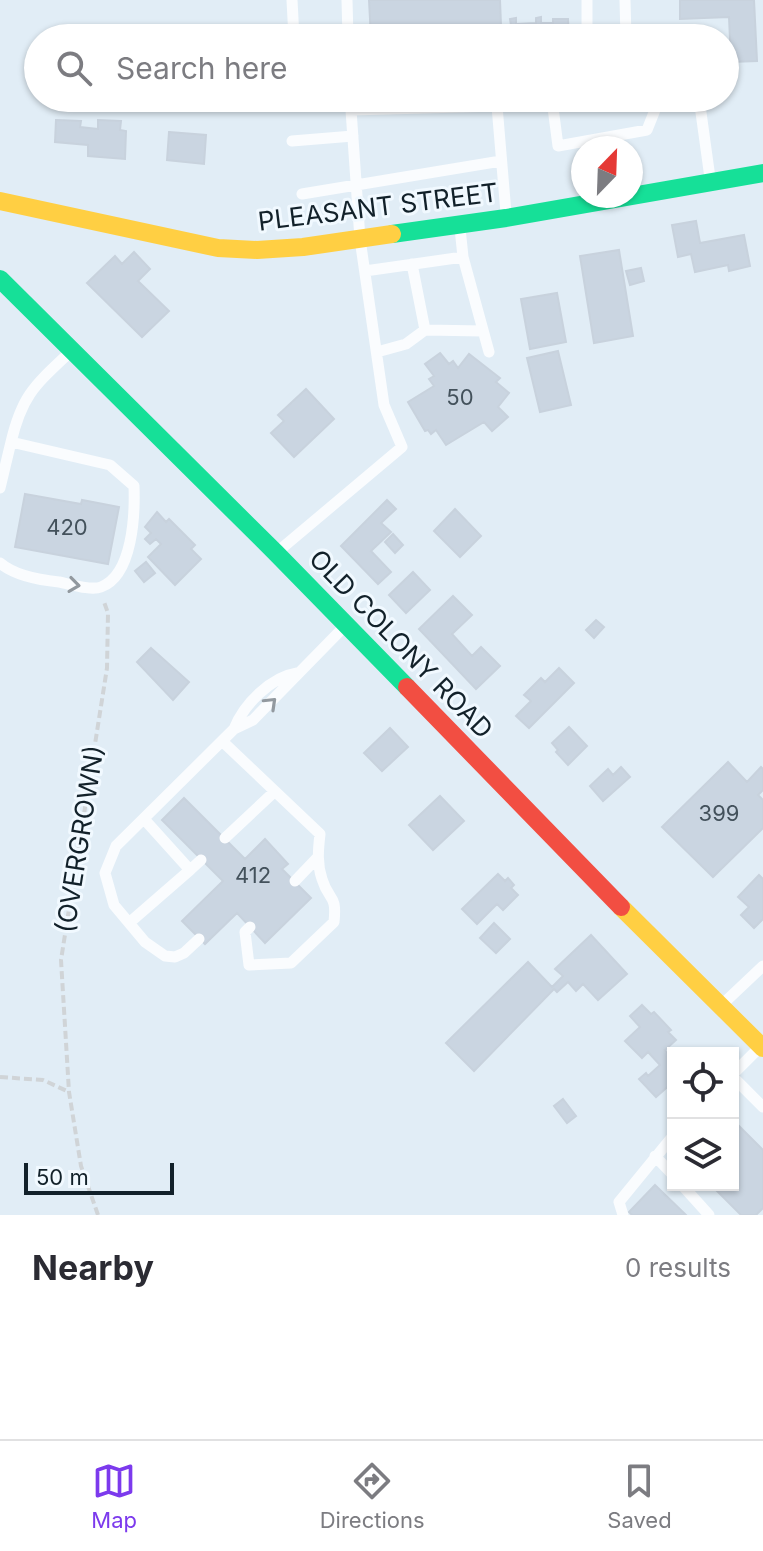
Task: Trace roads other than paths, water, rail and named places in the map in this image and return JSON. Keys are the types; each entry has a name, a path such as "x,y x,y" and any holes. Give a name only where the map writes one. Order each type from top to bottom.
{"main road":[{"name":"PLEASANT STREET","path":"0,201 218,248 257,250 506,218 763,173"},
{"name":"OLD COLONY ROAD","path":"0,279 276,553 762,1047"}],"lane":[{"path":"292,0 293,24"},
{"path":"347,0 348,24"},
{"path":"587,0 587,24"},
{"path":"625,0 626,24"},
{"path":"276,553 402,447 384,405 360,239 352,112"},
{"path":"500,112 506,218"},
{"path":"554,112 558,146 647,130 654,112"},
{"path":"701,112 711,182"},
{"path":"292,141 353,136"},
{"path":"302,194 501,161"},
{"path":"459,225 463,257 489,352"},
{"path":"365,271 463,257"},
{"path":"412,264 425,330"},
{"path":"377,352 406,344 425,330 483,331"},
{"path":"0,488 17,416 31,389 72,350"},
{"path":"0,563 39,580 99,588 115,579 127,555 135,513 134,486 110,465 11,442"},
{"path":"199,939 175,957 165,956 145,942 114,905 105,873 116,846 234,729 240,714 280,675 297,673 346,625"},
{"path":"222,741 273,793 320,834 317,858 323,884 336,903 334,922 291,963 249,965 245,932 250,927"},
{"path":"225,838 273,793"},
{"path":"144,819 190,870"},
{"path":"295,881 317,858"},
{"path":"129,923 201,860"},
{"path":"720,1006 763,966"},
{"path":"739,1069 762,1047"},
{"path":"739,1081 763,1107"},
{"path":"623,1215 619,1202 667,1143"},
{"path":"655,1156 667,1169"},
{"path":"687,1191 709,1215"}]}
